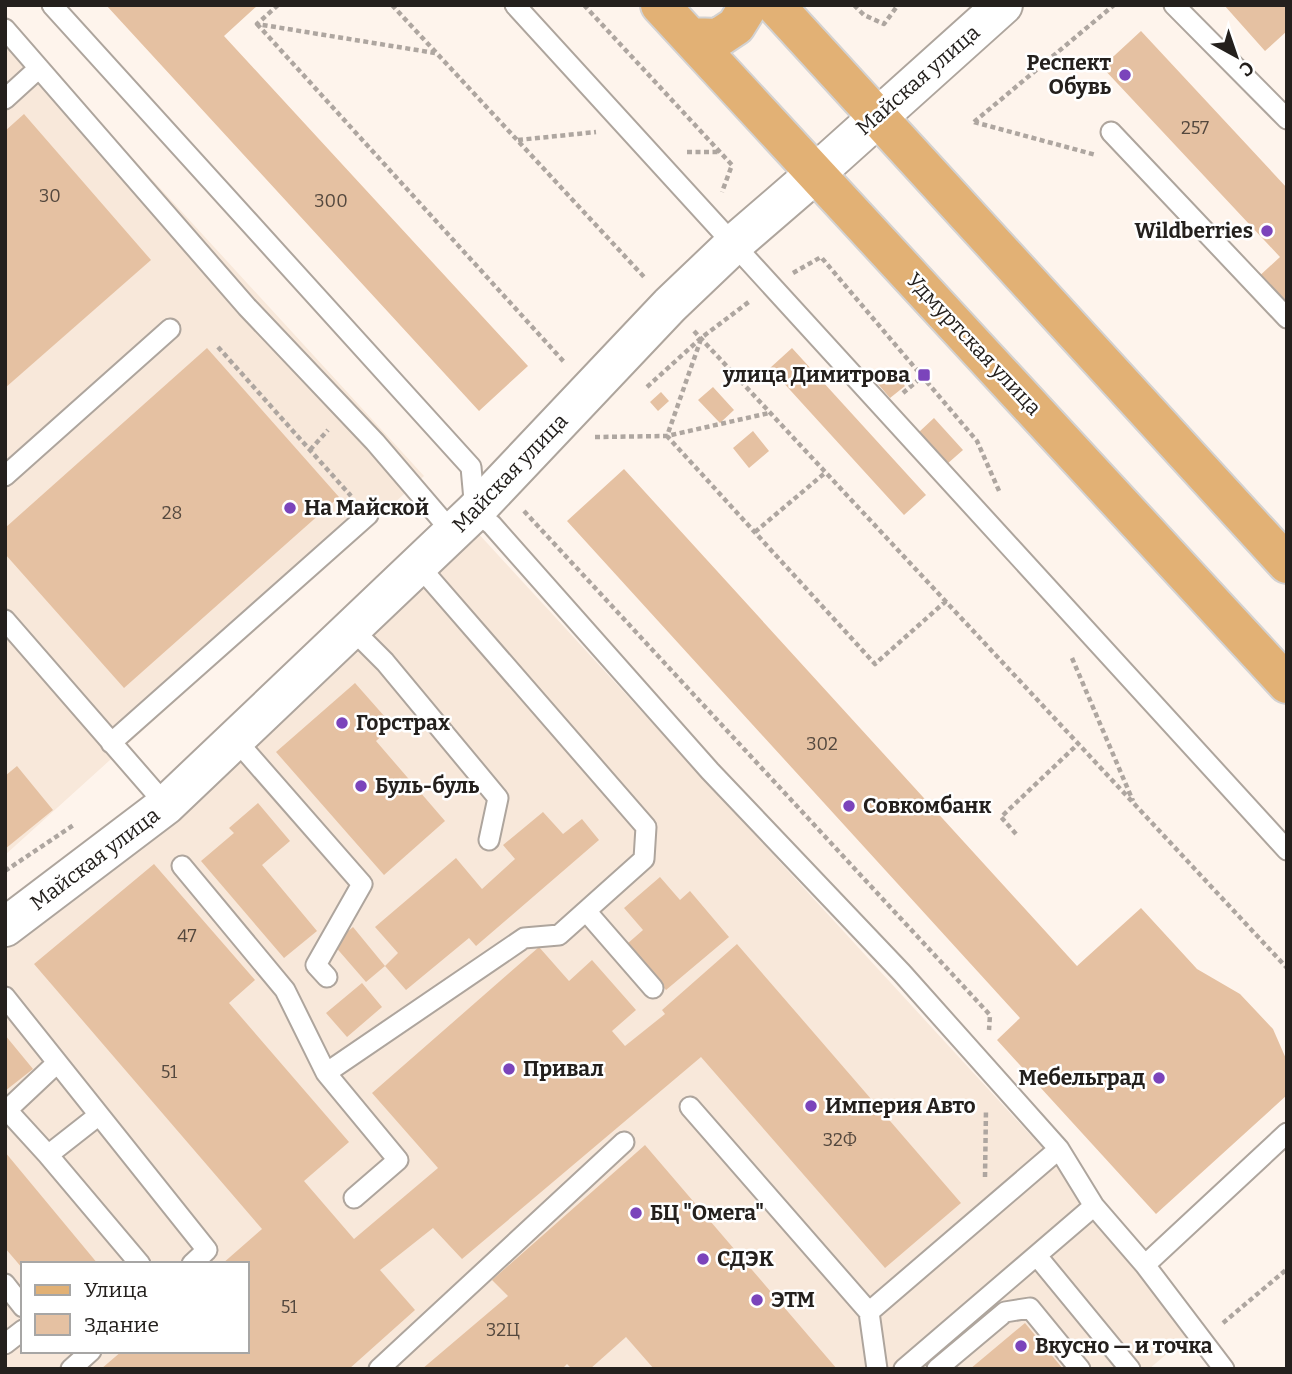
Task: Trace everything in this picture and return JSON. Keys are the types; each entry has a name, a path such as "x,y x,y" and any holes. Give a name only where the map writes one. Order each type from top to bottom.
{"main road":[{"name":"Удмуртская улица","path":"660,5 1287,684"},
{"path":"690,37 718,38 736,26 749,5"},
{"path":"775,5 1282,549"}],"street":[{"name":"Майская улица","path":"5,927 166,804 464,522 670,305 735,243 1003,5"}],"lane":[{"path":"52,5 471,467 464,522"},
{"path":"515,5 1287,850"},
{"path":"1174,5 1287,119"},
{"path":"5,29 247,307 375,442 464,522 492,525 710,771 987,1069 1059,1149 1094,1206 1145,1265 1224,1369"},
{"path":"5,99 39,68"},
{"path":"1111,132 1287,318"},
{"path":"5,476 170,329"},
{"path":"111,743 368,514"},
{"path":"326,1073 524,938 559,935 645,859 646,827 419,566"},
{"path":"5,620 166,804"},
{"path":"352,629 385,662 498,798 489,840"},
{"path":"235,739 362,884 316,965 327,978"},
{"path":"182,866 285,990 326,1073 398,1160 354,1198"},
{"path":"586,911 653,988"},
{"path":"5,997 207,1250 194,1262"},
{"path":"57,1063 6,1109 138,1262"},
{"path":"690,1107 869,1312 877,1369"},
{"path":"48,1155 99,1115"},
{"path":"1145,1265 1287,1133"},
{"path":"379,1369 624,1142"},
{"path":"869,1312 1059,1149"},
{"path":"904,1369 1094,1206"},
{"path":"1037,1256 1130,1369"},
{"path":"5,1284 21,1304"},
{"path":"937,1369 1005,1312 1030,1308 1080,1369"},
{"path":"5,1344 21,1332"},
{"path":"71,1369 89,1353"}],"path":[{"path":"257,24 278,5"},
{"path":"392,5 1287,968"},
{"path":"584,5 732,165"},
{"path":"854,5 864,15 884,24 898,5"},
{"path":"1105,158 974,122 1114,5"},
{"path":"257,24 436,53"},
{"path":"257,24 568,367"},
{"path":"517,140 628,129"},
{"path":"641,392 701,338 772,284 821,257 924,375"},
{"path":"667,436 701,338"},
{"path":"218,347 368,514"},
{"path":"601,428 591,437 667,436 770,413"},
{"path":"310,450 336,421"},
{"path":"667,436 875,664 946,601"},
{"path":"755,532 826,472"},
{"path":"502,483 990,1015 985,1213"},
{"path":"1016,834 1001,817 1078,744"},
{"path":"5,871 86,817"},
{"path":"1201,1341 1287,1269"}],"shaded area":[{"path":"5,19 424,476 5,855"},
{"path":"476,531 1203,1323 1149,1369 5,1369 5,947 176,814"}],"building":[{"path":"106,5 258,5 224,36 528,366 479,411"},
{"path":"1224,5 1287,5 1287,31 1265,51"},
{"path":"1141,31 1287,188 1287,311 1255,280 1280,257 1102,67"},
{"path":"24,114 151,260 5,388 5,131"},
{"path":"207,348 339,497 124,688 5,554 5,528"},
{"path":"792,348 926,495 904,515 770,368"},
{"path":"893,372 905,386 890,398 878,384"},
{"path":"713,387 734,410 720,423 698,400"},
{"path":"661,392 669,401 658,411 650,402"},
{"path":"934,418 963,450 947,464 919,432"},
{"path":"753,431 769,451 749,468 733,448"},
{"path":"624,469 1077,966 1141,908 1197,969 1240,994 1273,1029 1287,1061 1287,1095 1156,1214 997,1040 1020,1018 567,521"},
{"name":"Буль-буль","path":"355,683 393,726 376,741 445,821 384,875 276,752"},
{"path":"17,766 53,810 5,849 5,776"},
{"path":"258,803 290,841 262,865 317,931 284,958 201,861 234,833 229,828"},
{"path":"543,812 563,834 582,819 599,840 476,946 469,938 406,990 385,966 398,953 375,927 456,858 482,889 515,859 503,845"},
{"path":"154,864 255,980 229,1003 349,1142 304,1181 354,1239 438,1168 372,1093 539,947 569,981 592,960 636,1010 612,1031 625,1046 665,1014 662,1010 737,944 961,1203 885,1268 701,1057 462,1259 433,1228 380,1270 415,1310 349,1369 101,1369 120,1353 248,1353 248,1262 224,1262 262,1229 34,964"},
{"path":"660,877 680,900 690,891 729,937 666,990 627,944 643,930 624,908"},
{"path":"353,927 385,966 366,982 333,944"},
{"path":"362,983 382,1007 347,1037 326,1013"},
{"path":"5,1035 33,1069 5,1091"},
{"name":"БЦ \"Омега\"","path":"645,1145 837,1369 654,1369 626,1337 590,1369 572,1369 567,1364 562,1369 422,1369 508,1296 492,1280"},
{"path":"5,1152 96,1262 21,1262 21,1267 5,1248"},
{"name":"Вкусно — и точка","path":"1025,1323 1063,1369 970,1369"}],"place":[{"name":"Респект Обувь","path":"1125,75"},
{"name":"Wildberries","path":"1267,231"},
{"name":"улица Димитрова","path":"924,375"},
{"name":"На Майской","path":"290,508"},
{"name":"Горстрах","path":"342,723"},
{"name":"Буль-буль","path":"361,786"},
{"name":"Совкомбанк","path":"849,806"},
{"name":"Привал","path":"509,1069"},
{"name":"Мебельград","path":"1159,1078"},
{"name":"Империя Авто","path":"811,1106"},
{"name":"БЦ \"Омега\"","path":"636,1213"},
{"name":"СДЭК","path":"703,1259"},
{"name":"ЭТМ","path":"757,1300"},
{"name":"Вкусно — и точка","path":"1021,1346"}]}
